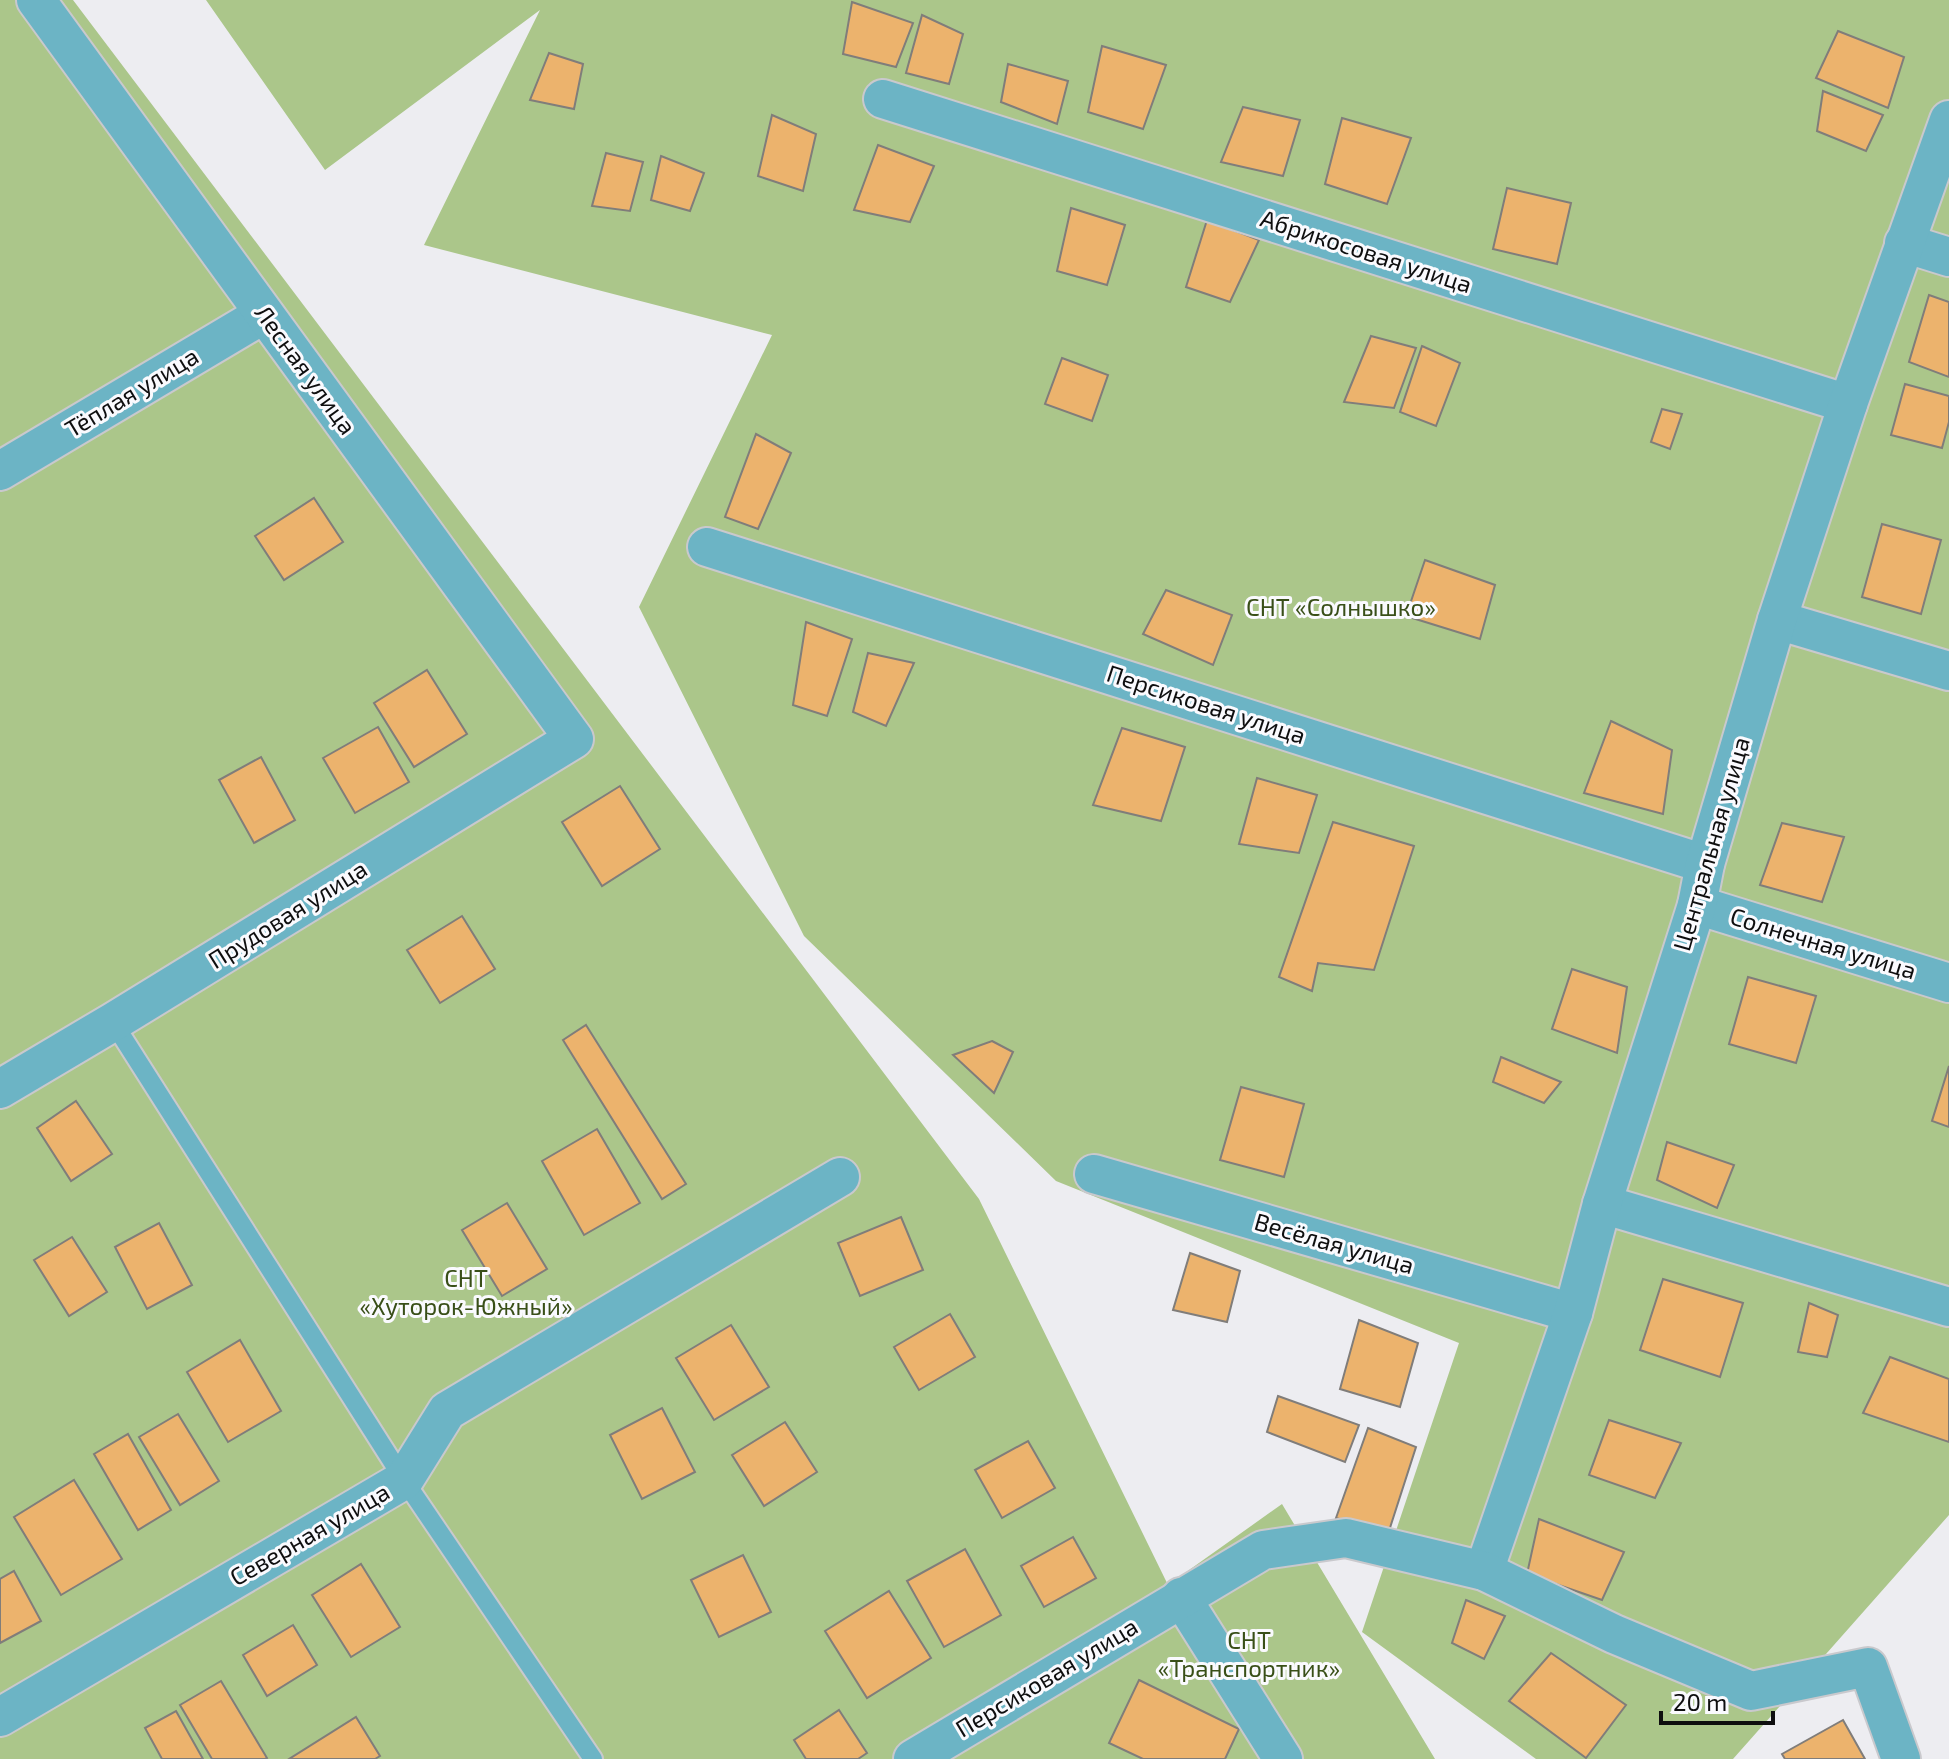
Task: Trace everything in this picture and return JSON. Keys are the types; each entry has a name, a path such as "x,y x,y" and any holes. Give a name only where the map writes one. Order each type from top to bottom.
{"street":[{"name":"Лесная улица","path":"36,0 574,739"},
{"name":"Абрикосовая улица","path":"883,99 1848,404"},
{"name":"Центральная улица","path":"1484,1571 1573,1313 1602,1204 1697,905 1705,864 1777,620 1848,404 1949,120"},
{"path":"1904,243 1949,257"},
{"name":"Тёплая улица","path":"0,471 264,314"},
{"name":"Персиковая улица","path":"707,547 1705,864"},
{"path":"1777,620 1949,671"},
{"name":"Прудовая улица","path":"0,1089 574,739"},
{"name":"Солнечная улица","path":"1697,905 1949,983"},
{"name":"Весёлая улица","path":"1094,1174 1573,1313"},
{"name":"Северная улица","path":"0,1717 404,1480 447,1411 840,1177"},
{"path":"1602,1204 1949,1307"},
{"name":"Персиковая улица","path":"913,1759 1263,1550 1346,1538 1484,1571 1614,1634 1751,1691 1868,1667 1901,1759"},
{"path":"1181,1597 1283,1759"}],"lane":[{"path":"113,1022 404,1480 593,1759"}],"green space":[{"name":"СНТ «Хуторок-Южный»","path":"0,0 73,0 979,1199 1168,1585 1282,1504 1435,1759 0,1759"},
{"name":"СНТ «Солнышко»","path":"206,0 1949,0 1949,1515 1733,1759 1536,1759 1362,1632 1459,1343 1056,1181 804,936 639,607 772,335 424,245 540,10 325,170"}],"building":[{"path":"852,2 913,23 896,67 843,54"},
{"path":"922,15 963,34 949,84 906,73"},
{"path":"1838,31 1904,57 1888,108 1816,78"},
{"path":"1102,46 1166,65 1143,129 1088,112"},
{"path":"549,53 583,64 574,109 530,100"},
{"path":"1008,64 1068,81 1057,124 1001,102"},
{"path":"1823,91 1883,115 1866,151 1817,131"},
{"path":"1243,107 1300,120 1283,176 1221,162"},
{"path":"772,115 816,134 803,191 758,176"},
{"path":"1342,118 1411,138 1387,204 1325,184"},
{"path":"878,145 934,166 910,222 854,210"},
{"path":"606,153 643,162 630,211 592,206"},
{"path":"661,156 704,173 690,211 651,200"},
{"path":"1507,188 1571,203 1557,264 1493,249"},
{"path":"1071,208 1125,225 1107,285 1057,271"},
{"path":"1207,220 1259,240 1230,302 1186,287"},
{"path":"1929,295 1949,302 1949,377 1909,362"},
{"path":"1371,336 1416,348 1394,408 1344,402"},
{"path":"1422,346 1460,363 1436,426 1400,412"},
{"path":"1062,358 1108,375 1092,421 1045,404"},
{"path":"1905,384 1949,396 1949,422 1942,448 1891,435"},
{"path":"1662,409 1682,414 1670,449 1651,442"},
{"path":"756,434 791,453 758,529 725,517"},
{"path":"314,498 343,542 284,580 255,536"},
{"path":"1882,524 1941,540 1921,614 1862,597"},
{"path":"1425,560 1495,585 1480,639 1406,616"},
{"path":"1166,590 1232,615 1213,665 1143,634"},
{"path":"806,622 852,639 827,716 793,705"},
{"path":"868,653 914,663 886,726 853,712"},
{"path":"427,670 467,734 414,767 374,703"},
{"path":"1611,721 1672,750 1663,814 1584,793"},
{"path":"378,727 409,782 355,813 323,758"},
{"path":"1122,728 1185,747 1161,821 1093,805"},
{"path":"261,757 295,820 254,843 219,780"},
{"path":"1257,778 1317,795 1299,853 1239,844"},
{"path":"620,786 660,849 602,886 562,822"},
{"path":"1333,822 1414,846 1374,970 1318,963 1312,991 1279,977"},
{"path":"1782,823 1844,837 1822,902 1760,885"},
{"path":"462,916 495,969 440,1003 407,950"},
{"path":"1572,969 1627,987 1617,1053 1552,1029"},
{"path":"1748,977 1816,996 1796,1063 1729,1044"},
{"path":"586,1025 686,1184 662,1199 563,1040"},
{"path":"992,1041 1013,1052 994,1093 953,1055"},
{"path":"1501,1057 1561,1082 1544,1103 1493,1082"},
{"path":"1949,1066 1949,1127 1932,1121"},
{"path":"1241,1087 1304,1104 1284,1177 1220,1160"},
{"path":"76,1101 112,1154 71,1181 37,1128"},
{"path":"597,1129 640,1203 584,1235 542,1161"},
{"path":"1667,1142 1734,1165 1717,1208 1657,1180"},
{"path":"507,1203 547,1269 502,1296 462,1230"},
{"path":"901,1217 923,1270 860,1296 838,1243"},
{"path":"159,1223 192,1285 147,1309 115,1247"},
{"path":"72,1237 107,1292 69,1316 34,1260"},
{"path":"1190,1253 1240,1271 1227,1322 1173,1310"},
{"path":"1663,1279 1743,1303 1720,1377 1640,1350"},
{"path":"1809,1303 1838,1315 1827,1357 1798,1352"},
{"path":"950,1314 975,1357 919,1390 894,1347"},
{"path":"1359,1320 1418,1343 1400,1407 1340,1389"},
{"path":"731,1325 769,1387 714,1420 676,1358"},
{"path":"240,1340 281,1411 228,1442 187,1372"},
{"path":"1890,1357 1949,1379 1949,1442 1863,1413"},
{"path":"1278,1396 1359,1425 1345,1462 1267,1432"},
{"path":"662,1408 695,1472 642,1499 610,1435"},
{"path":"178,1414 219,1481 180,1505 139,1437"},
{"path":"1609,1420 1681,1443 1655,1498 1589,1475"},
{"path":"785,1422 817,1472 764,1506 732,1455"},
{"path":"1368,1428 1416,1447 1388,1534 1336,1518"},
{"path":"128,1434 171,1510 138,1530 94,1454"},
{"path":"1028,1441 1055,1488 1002,1518 975,1470"},
{"path":"74,1480 122,1559 61,1595 14,1517"},
{"path":"1539,1519 1624,1552 1602,1600 1527,1574"},
{"path":"1073,1537 1096,1578 1044,1607 1021,1566"},
{"path":"965,1549 1001,1615 944,1647 907,1581"},
{"path":"743,1555 771,1612 719,1637 691,1580"},
{"path":"361,1564 400,1627 351,1657 312,1595"},
{"path":"14,1571 41,1621 0,1643 0,1579"},
{"path":"889,1591 931,1658 867,1698 825,1631"},
{"path":"1466,1600 1505,1616 1484,1659 1452,1643"},
{"path":"293,1625 317,1665 267,1696 243,1655"},
{"path":"1551,1653 1626,1705 1586,1758 1509,1701"},
{"path":"1139,1680 1239,1729 1225,1759 1143,1759 1109,1743"},
{"path":"221,1681 267,1758 212,1759 180,1705"},
{"path":"839,1710 867,1753 858,1759 806,1759 794,1740"},
{"path":"176,1711 203,1759 162,1759 145,1728"},
{"path":"356,1717 380,1756 375,1759 289,1759"},
{"path":"1843,1720 1865,1759 1785,1759 1782,1754"}],"park label":[{"name":"СНТ «Транспортник»","path":"1249,1655"}]}
